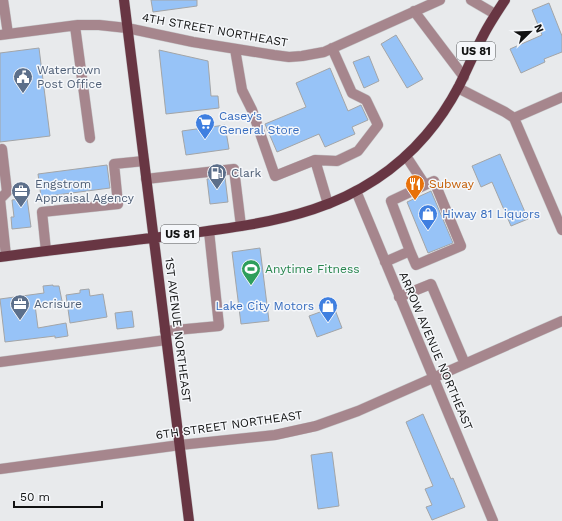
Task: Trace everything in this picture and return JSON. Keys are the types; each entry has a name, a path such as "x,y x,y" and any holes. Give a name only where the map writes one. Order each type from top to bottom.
{"main road":[{"name":"1ST AVENUE NORTHEAST","path":"124,0 189,521"},
{"name":"US 81","path":"3,257 241,226 279,219 301,213 328,204 356,192 385,174 406,156 432,127 449,104 464,77 483,36 506,0"}],"street":[{"path":"3,0 4,34"},
{"name":"4TH STREET NORTHEAST","path":"4,34 75,26 99,25 127,28 194,42 289,57 324,52 440,0"},
{"path":"471,0 496,14"},
{"path":"414,12 464,77"},
{"path":"75,26 90,138"},
{"path":"235,49 242,90 252,110 275,176 314,160 337,161 358,151 378,125 366,100 352,93 332,48"},
{"path":"458,88 514,118 562,230"},
{"path":"514,118 562,98"},
{"path":"2,149 8,192 0,199 3,257"},
{"path":"406,156 425,185"},
{"path":"314,160 328,204"},
{"path":"46,251 42,212 118,204 114,164 144,161"},
{"path":"146,179 234,169 241,226"},
{"path":"434,182 461,246 416,265 390,200 425,185 434,182"},
{"name":"ARROW AVENUE NORTHEAST","path":"356,192 493,521"},
{"path":"0,362 166,336 219,326 209,231"},
{"path":"385,262 410,251"},
{"path":"400,297 431,284 465,364"},
{"name":"6TH STREET NORTHEAST","path":"0,469 275,435 316,426 358,411 433,379 562,321"}],"building":[{"path":"151,0 197,0 197,6 153,12"},
{"path":"549,3 562,36 562,52 544,59 545,62 521,73 510,49 542,35 532,10"},
{"path":"396,35 423,79 407,88 381,44"},
{"name":"Watertown Post Office","path":"39,48 50,136 0,142 0,53"},
{"path":"159,50 208,61 211,96 218,96 219,108 166,114"},
{"path":"369,56 379,81 364,88 353,62"},
{"path":"330,68 348,111 361,105 368,120 352,127 355,134 325,147 319,134 277,152 265,124 306,107 296,83"},
{"name":"Casey's General Store","path":"225,125 229,149 186,155 182,131"},
{"path":"500,154 528,219 511,226 492,182 481,187 472,166"},
{"path":"107,165 110,188 41,197 38,174"},
{"name":"Clark","path":"225,177 228,202 210,204 207,179"},
{"path":"431,191 453,243 428,253 407,202"},
{"name":"Engstrom Appraisal Agency","path":"27,198 31,227 12,229 11,217 14,217 12,200"},
{"name":"Anytime Fitness","path":"260,248 269,321 241,324 232,252"},
{"name":"Acrisure","path":"43,286 59,286 62,301 35,305 38,328 66,323 68,336 55,338 55,336 5,342 0,299 44,293"},
{"path":"89,289 90,296 103,294 107,317 70,323 66,295 80,293 80,290"},
{"path":"334,307 342,328 317,337 309,316"},
{"path":"132,311 134,327 117,329 115,313"},
{"path":"423,414 451,479 453,478 465,507 432,520 426,507 432,505 425,489 433,486 406,422"},
{"path":"332,452 339,506 318,509 311,455"}],"place":[{"name":"Watertown Post Office","path":"23,94"},
{"name":"Casey's General Store","path":"205,140"},
{"name":"Clark","path":"217,190"},
{"name":"Subway","path":"415,201"},
{"name":"Engstrom Appraisal Agency","path":"21,208"},
{"name":"Hiway 81 Liquors","path":"428,231"},
{"name":"Anytime Fitness","path":"251,286"},
{"name":"Acrisure","path":"20,321"},
{"name":"Lake City Motors","path":"328,323"}]}
